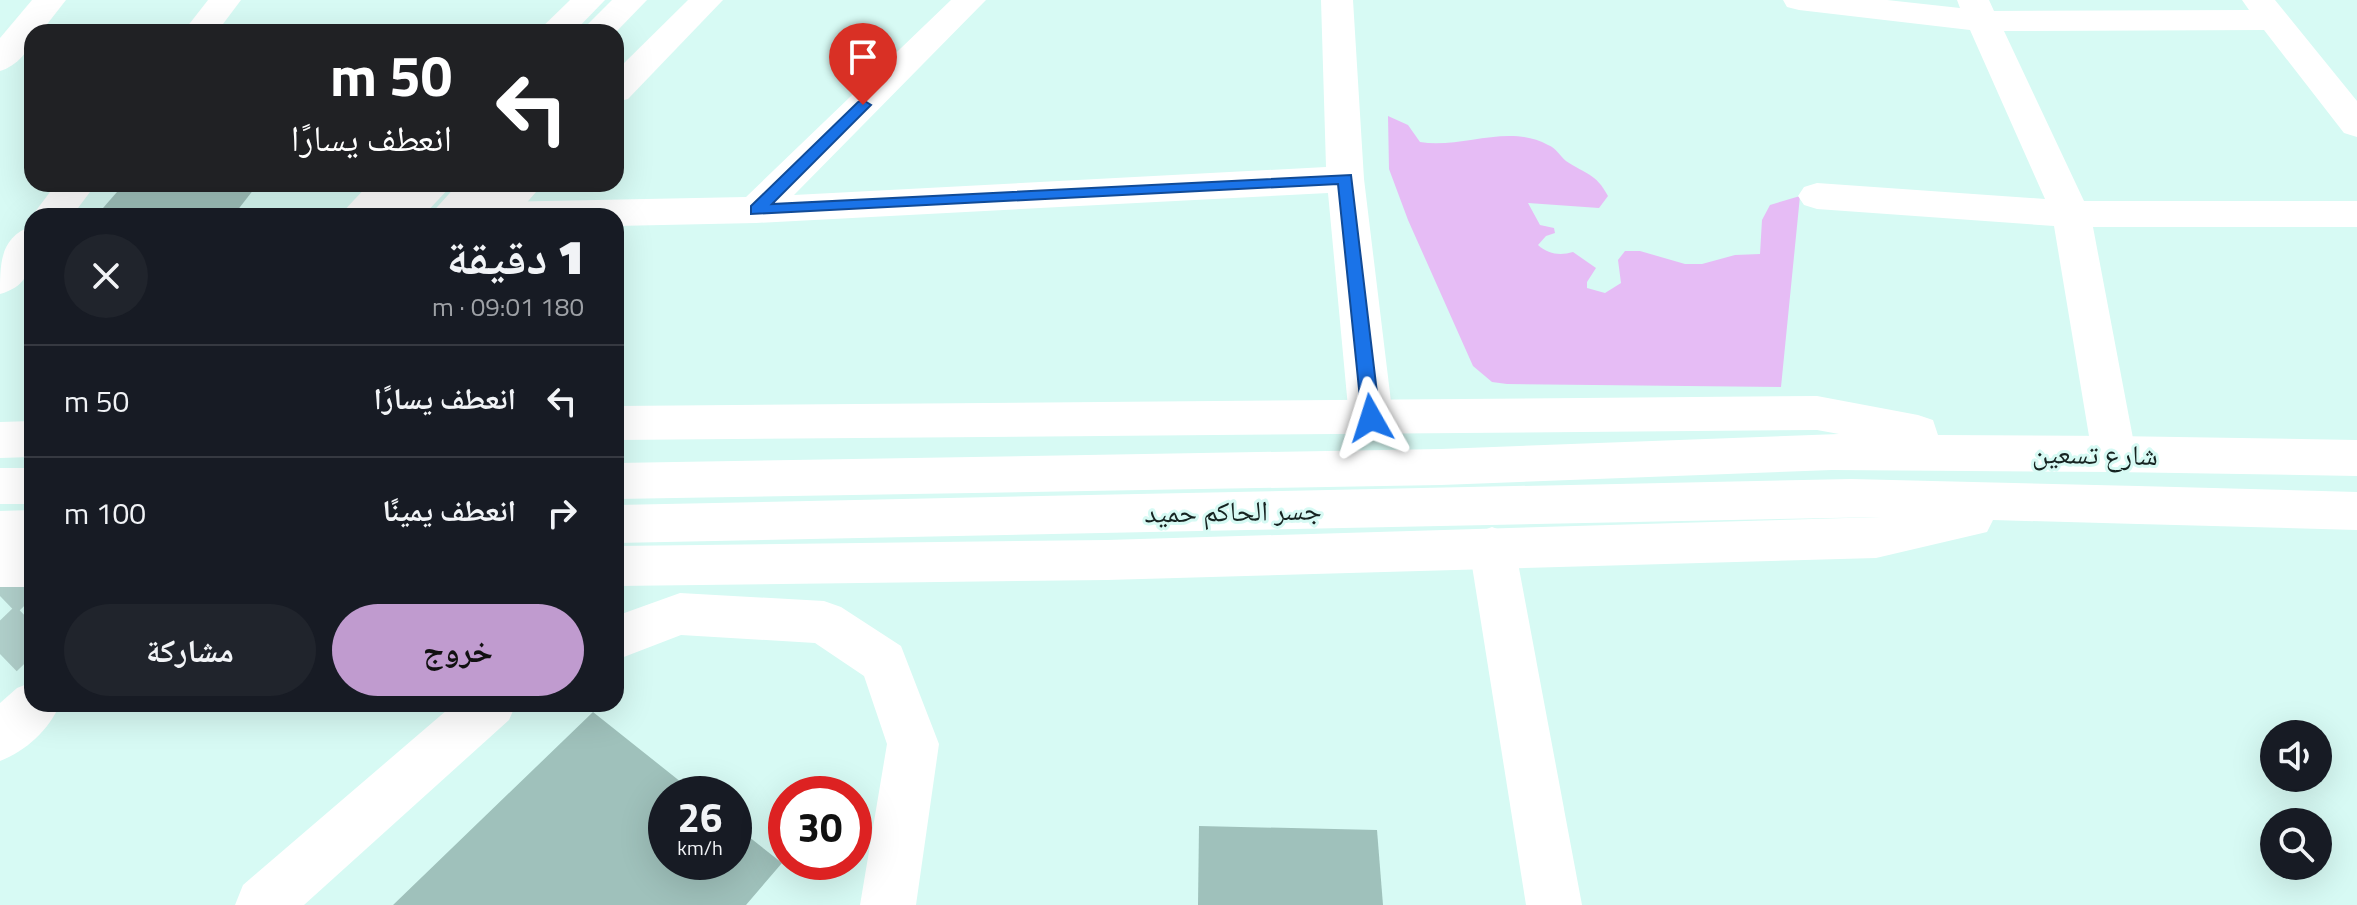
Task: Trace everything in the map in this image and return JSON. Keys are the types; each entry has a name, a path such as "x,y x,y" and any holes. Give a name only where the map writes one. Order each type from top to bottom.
{"main road":[{"path":"30,24 50,0"},
{"path":"206,24 225,0"},
{"path":"563,24 589,0"},
{"path":"606,24 631,0"},
{"path":"624,42 667,0"},
{"path":"624,83 707,0"},
{"path":"756,210 970,0"},
{"path":"1337,0 1345,179 1371,418"},
{"path":"1799,0 1978,10 2266,10 2357,125"},
{"path":"1978,10 2071,214 2114,454"},
{"path":"0,60 24,31"},
{"path":"489,205 756,210 1345,179"},
{"path":"58,208 70,192"},
{"path":"366,208 384,192"},
{"path":"408,208 426,192"},
{"path":"489,205 511,192"},
{"path":"1817,196 2071,214 2357,214"},
{"path":"0,280 24,250"},
{"path":"624,423 1817,413 2023,452"},
{"name":"شارع تسعين","path":"1832,452 2357,458"},
{"name":"جسر الحاكم حميد","path":"624,481 1441,467 1832,452"},
{"path":"0,486 24,486"},
{"name":"شارع تسعين","path":"1851,498 2357,511"},
{"name":"جسر الحاكم حميد","path":"624,524 1851,498"},
{"path":"624,566 1107,560 1876,538 2044,502"},
{"path":"0,530 24,529"},
{"path":"1492,547 1554,905"},
{"path":"0,567 24,567"},
{"path":"624,635 680,614 824,622 884,662 913,744 888,905"},
{"path":"0,737 27,712"},
{"path":"263,905 482,712"}],"shaded area":[{"path":"1388,116 1408,125 1420,142 1501,136 1533,139 1551,146 1566,161 1594,178 1608,196 1599,208 1528,203 1540,225 1554,228 1555,233 1546,236 1538,245 1554,253 1573,252 1596,268 1587,282 1587,288 1605,293 1621,283 1618,260 1625,251 1640,251 1685,264 1760,254 1762,220 1770,205 1800,196 1781,387 1492,382 1473,366 1408,220 1389,169"}],"building":[{"path":"117,192 252,192 239,208 103,208"},
{"path":"593,712 673,776 648,776 648,880 752,880 752,839 768,852 768,879 746,905 393,905"},
{"path":"1199,826 1377,830 1383,905 1198,905"}],"tunnel":[{"path":"0,596 24,573"},
{"path":"0,654 24,631"}],"route":[{"path":"863,105 756,210 1345,179 1371,418"}]}
